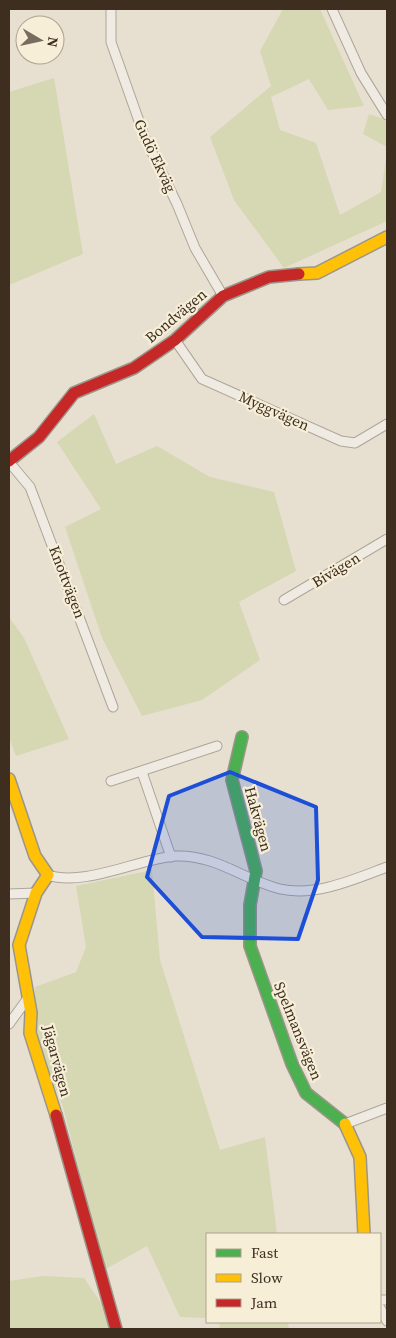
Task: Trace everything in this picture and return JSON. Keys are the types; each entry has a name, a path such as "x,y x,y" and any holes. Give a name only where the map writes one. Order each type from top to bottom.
{"street":[{"name":"Gudö Ekväg","path":"111,9 111,42 145,138 178,204 195,248 223,296"},
{"path":"332,9 361,73 387,115"},
{"name":"Bondvägen","path":"9,462 39,437 74,393 134,368 175,340 223,296 269,277 317,273 387,237"},
{"name":"Myggvägen","path":"175,340 202,379 341,441 355,443 387,424"},
{"name":"Knottvägen","path":"9,462 30,487 114,708"},
{"name":"Bivägen","path":"284,600 387,539"},
{"name":"Hakvägen","path":"242,737 232,780 256,870 256,880"},
{"path":"112,781 217,746"},
{"path":"142,772 171,857"},
{"path":"9,779 35,856 42,869 48,875 68,878 171,857 201,858 228,867 256,880 288,890 315,890 387,867"},
{"name":"Jägarvägen","path":"48,875 36,893 25,921 19,945 31,1012 30,1033 62,1133 116,1329"},
{"name":"Spelmansvägen","path":"256,880 250,906 250,946 292,1064 306,1093 345,1124 360,1158 364,1184 364,1233"},
{"path":"9,894 36,893"},
{"path":"9,1024 28,998"},
{"path":"345,1124 387,1108"},
{"path":"381,1310 387,1321"}],"highlighted area":[{"path":"230,772 316,807 318,880 298,939 202,937 147,877 169,796"}],"green space":[{"path":"283,9 320,9 364,106 328,110 309,79 271,97 280,130 316,143 340,215 381,192 387,153 387,221 284,268 234,200 210,137 271,86 260,51"},
{"path":"54,78 83,254 9,285 9,92"},
{"path":"369,114 387,120 387,147 363,134"},
{"path":"94,414 116,464 157,446 210,477 274,492 296,571 239,602 260,660 202,700 142,716 102,638 65,527 101,509 57,442"},
{"path":"9,617 24,638 69,739 16,756 9,737"},
{"path":"152,870 160,960 220,1150 265,1137 277,1233 206,1233 206,1318 180,1317 147,1246 104,1270 63,1107 35,1037 35,987 76,972 86,947 76,886"},
{"path":"43,1276 84,1278 104,1307 110,1329 9,1329 9,1281"},
{"path":"219,1323 288,1323 289,1329 220,1329"}],"traffic: fast":[{"path":"242,737 232,780 256,871 250,905 250,946 292,1064 306,1093 345,1124"}],"traffic: slow":[{"path":"299,274 317,273 387,237"},
{"path":"9,779 35,856 48,875 36,893 19,945 31,1013 30,1033 56,1115"},
{"path":"345,1124 360,1157 364,1233"}],"traffic: jam":[{"path":"9,461 39,437 74,393 134,368 175,340 223,296 269,277 299,274"},
{"path":"56,1115 116,1329"}]}
